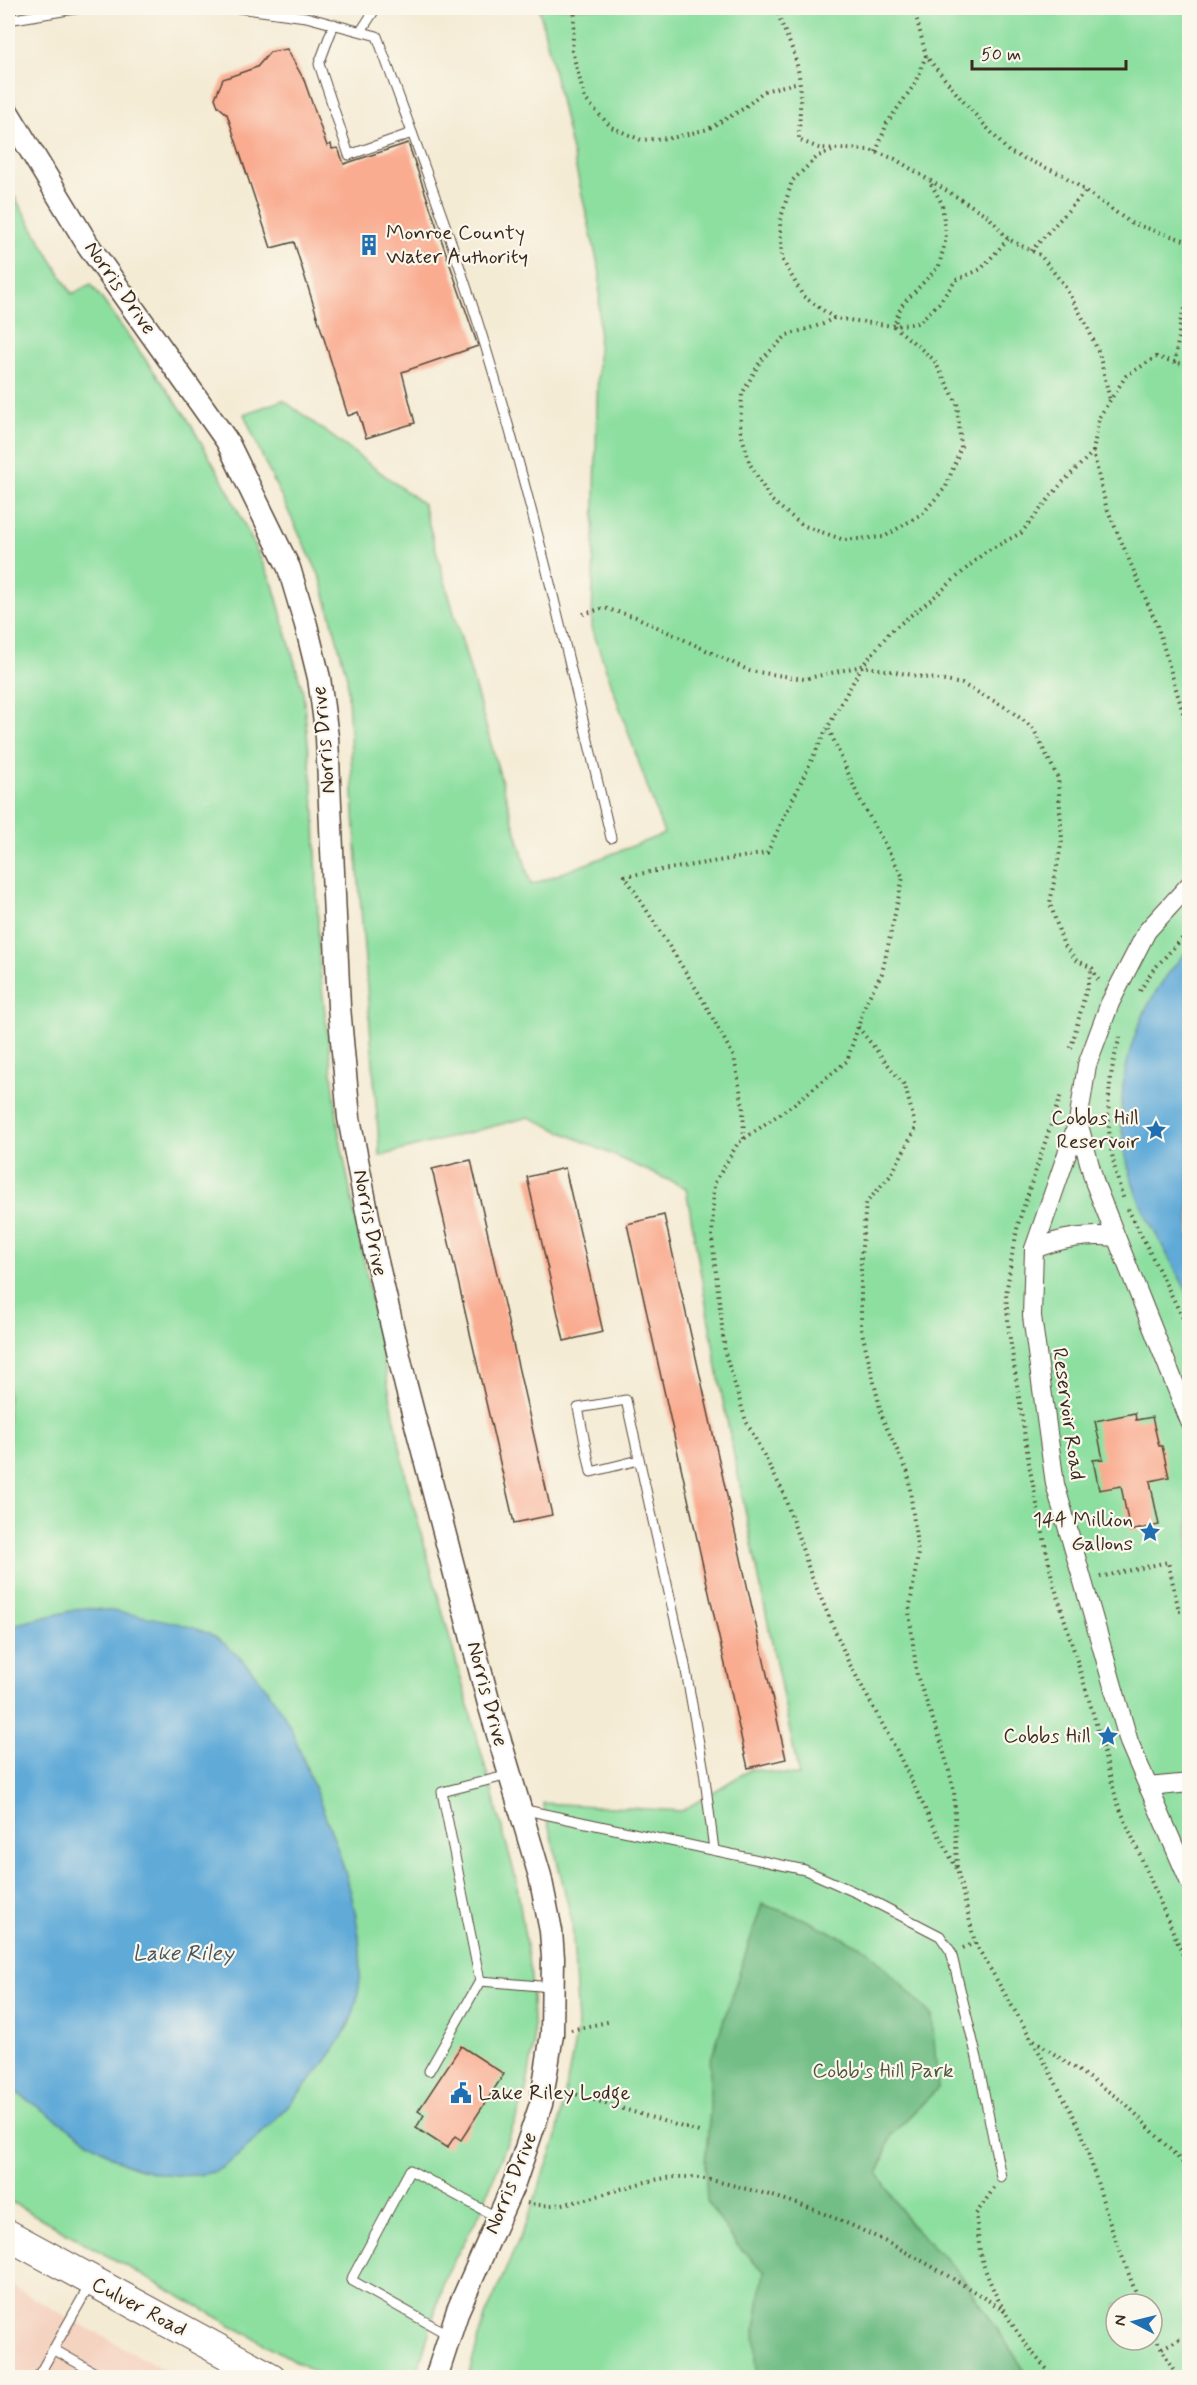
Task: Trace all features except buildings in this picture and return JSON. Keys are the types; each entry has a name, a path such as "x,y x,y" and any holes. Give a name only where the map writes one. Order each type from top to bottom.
{"main road":[{"name":"Culver Road","path":"8,2235 271,2378"}],"street":[{"name":"Norris Drive","path":"8,113 88,245 227,441 289,568 319,678 327,737 339,1006 349,1118 375,1253 406,1386 510,1775 540,1876 551,1931 554,1987 552,2034 544,2085 529,2142 508,2197 471,2277 436,2378"},
{"name":"Reservoir Road","path":"1190,884 1147,931 1110,1003 1087,1065 1078,1122 1034,1249 1032,1316 1055,1484 1129,1742 1190,1883"},
{"name":"Reservoir Road","path":"1078,1122 1095,1184 1190,1422"},
{"path":"1034,1249 1072,1237 1094,1235 1115,1237"},
{"path":"1148,1787 1190,1783"}],"lane":[{"path":"8,20 81,8"},
{"path":"238,8 306,17 377,36 460,267 527,495 543,551 611,838"},
{"path":"361,32 376,8"},
{"path":"334,24 319,64 349,155 412,133"},
{"path":"639,1460 591,1472 578,1408 626,1400 684,1660 704,1771 714,1850"},
{"path":"429,2071 480,1981 442,1792 510,1775"},
{"path":"520,1809 805,1870 898,1913 940,1936 951,1952 977,2058 1001,2177"},
{"path":"480,1981 554,1987"},
{"path":"449,2335 351,2280 410,2170 498,2218"},
{"path":"37,2378 92,2282"},
{"path":"53,2349 104,2378"}],"path":[{"path":"575,8 572,51 585,99 611,128 641,140 672,138 708,129 743,109 764,91 799,82"},
{"path":"777,8 797,65 799,140 819,148 870,150 895,159 988,216 1008,239 1040,255 1064,285 1086,324 1099,352 1110,400"},
{"path":"914,8 926,56 1009,152 1063,175 1131,223 1190,242"},
{"path":"876,152 887,123 914,85 926,56"},
{"path":"836,149 818,156 792,181 780,221 782,258 803,296 834,318 894,326 918,323 939,303 956,280 981,269 1008,239"},
{"path":"894,326 901,306 939,266 946,238 942,204 929,180"},
{"path":"1031,251 1086,191"},
{"path":"1175,363 1181,318 1190,297"},
{"path":"834,318 823,324 787,335 761,360 742,394 740,429 750,464 771,500 802,525 844,540 884,537 923,513 946,487 961,447 957,403 934,360 894,326"},
{"path":"1190,366 1156,357 1126,376 1099,417 1092,452 1106,506 1157,625 1190,736"},
{"path":"744,1139 743,1106 734,1057 700,995 625,876 767,853 828,727 862,666 891,631 985,552 1021,532 1061,484 1092,452"},
{"path":"583,614 604,608 636,617 750,670 804,679 862,666 962,684 1007,708 1033,728 1058,778 1062,840 1050,903 1063,943 1076,960 1092,968 1110,1003"},
{"path":"828,727 858,796 903,877 882,973 866,1002 847,1060 794,1104 738,1143 714,1184 712,1238 725,1353 746,1421 783,1492 811,1575 848,1661 957,1869"},
{"path":"1136,998 1153,970 1190,930"},
{"path":"858,1027 905,1086 916,1128 891,1175 866,1203 861,1257 861,1328 883,1420 908,1473 918,1554 909,1612 914,1655 917,1676 940,1738 954,1789 957,1869 975,1944 1031,2038 1081,2130 1110,2224 1136,2292"},
{"path":"1122,1030 1111,1070 1108,1102 1111,1155 1126,1204 1190,1332"},
{"path":"1082,1580 1168,1562 1179,1611 1190,1611"},
{"path":"951,1952 975,1944"},
{"path":"552,2034 612,2021"},
{"path":"1031,2038 1125,2103 1190,2170"},
{"path":"544,2085 699,2132"},
{"path":"508,2197 530,2204 570,2203 647,2181 687,2177 734,2186 789,2199 861,2229 937,2268 1005,2311"},
{"path":"1001,2177 976,2214 982,2258 993,2291 1005,2311 1020,2334 1056,2378"},
{"path":"1164,2347 1190,2334"},
{"path":"1164,2352 1178,2378"}],"shaded area":[{"path":"8,2284 177,2377 8,2377"}],"green space":[{"name":"Cobb's Hill Park","path":"539,8 1189,8 1189,2377 468,2377 485,2317 527,2221 556,2140 578,2025 572,1921 543,1803 682,1811 751,1769 799,1776 721,1391 686,1188 529,1117 380,1156 355,831 347,677 321,579 244,414 283,400 423,504 531,885 664,834 592,629 600,273"},
{"path":"8,186 72,294 91,284 186,416 228,490 273,585 303,692 315,814 319,961 339,1133 407,1482 516,1879 531,1977 534,2045 525,2096 480,2213 445,2277 416,2377 324,2377 8,2200"},
{"path":"762,1904 804,1919 868,1950 932,2016 938,2088 891,2135 878,2174 910,2224 959,2272 1029,2377 757,2377 755,2329 764,2271 736,2244 707,2201 705,2163 710,2111 710,2062"}],"water":[{"name":"Cobbs Hill Reservoir","path":"1189,949 1189,1297 1139,1201 1126,1154 1122,1122 1123,1091 1128,1060 1137,1030 1168,974"},
{"name":"Lake Riley","path":"83,1608 112,1611 189,1626 215,1637 251,1669 273,1698 293,1734 333,1836 352,1896 361,1957 359,1986 353,2014 348,2025 328,2058 291,2102 255,2140 224,2167 213,2172 189,2175 163,2174 126,2164 8,2087 8,1626"}],"place":[{"name":"Monroe County Water Authority","path":"369,245"},
{"name":"Cobbs Hill Reservoir","path":"1156,1130"},
{"name":"144 Million Gallons","path":"1150,1532"},
{"name":"Cobbs Hill","path":"1108,1736"},
{"name":"Lake Riley Lodge","path":"461,2093"}]}
